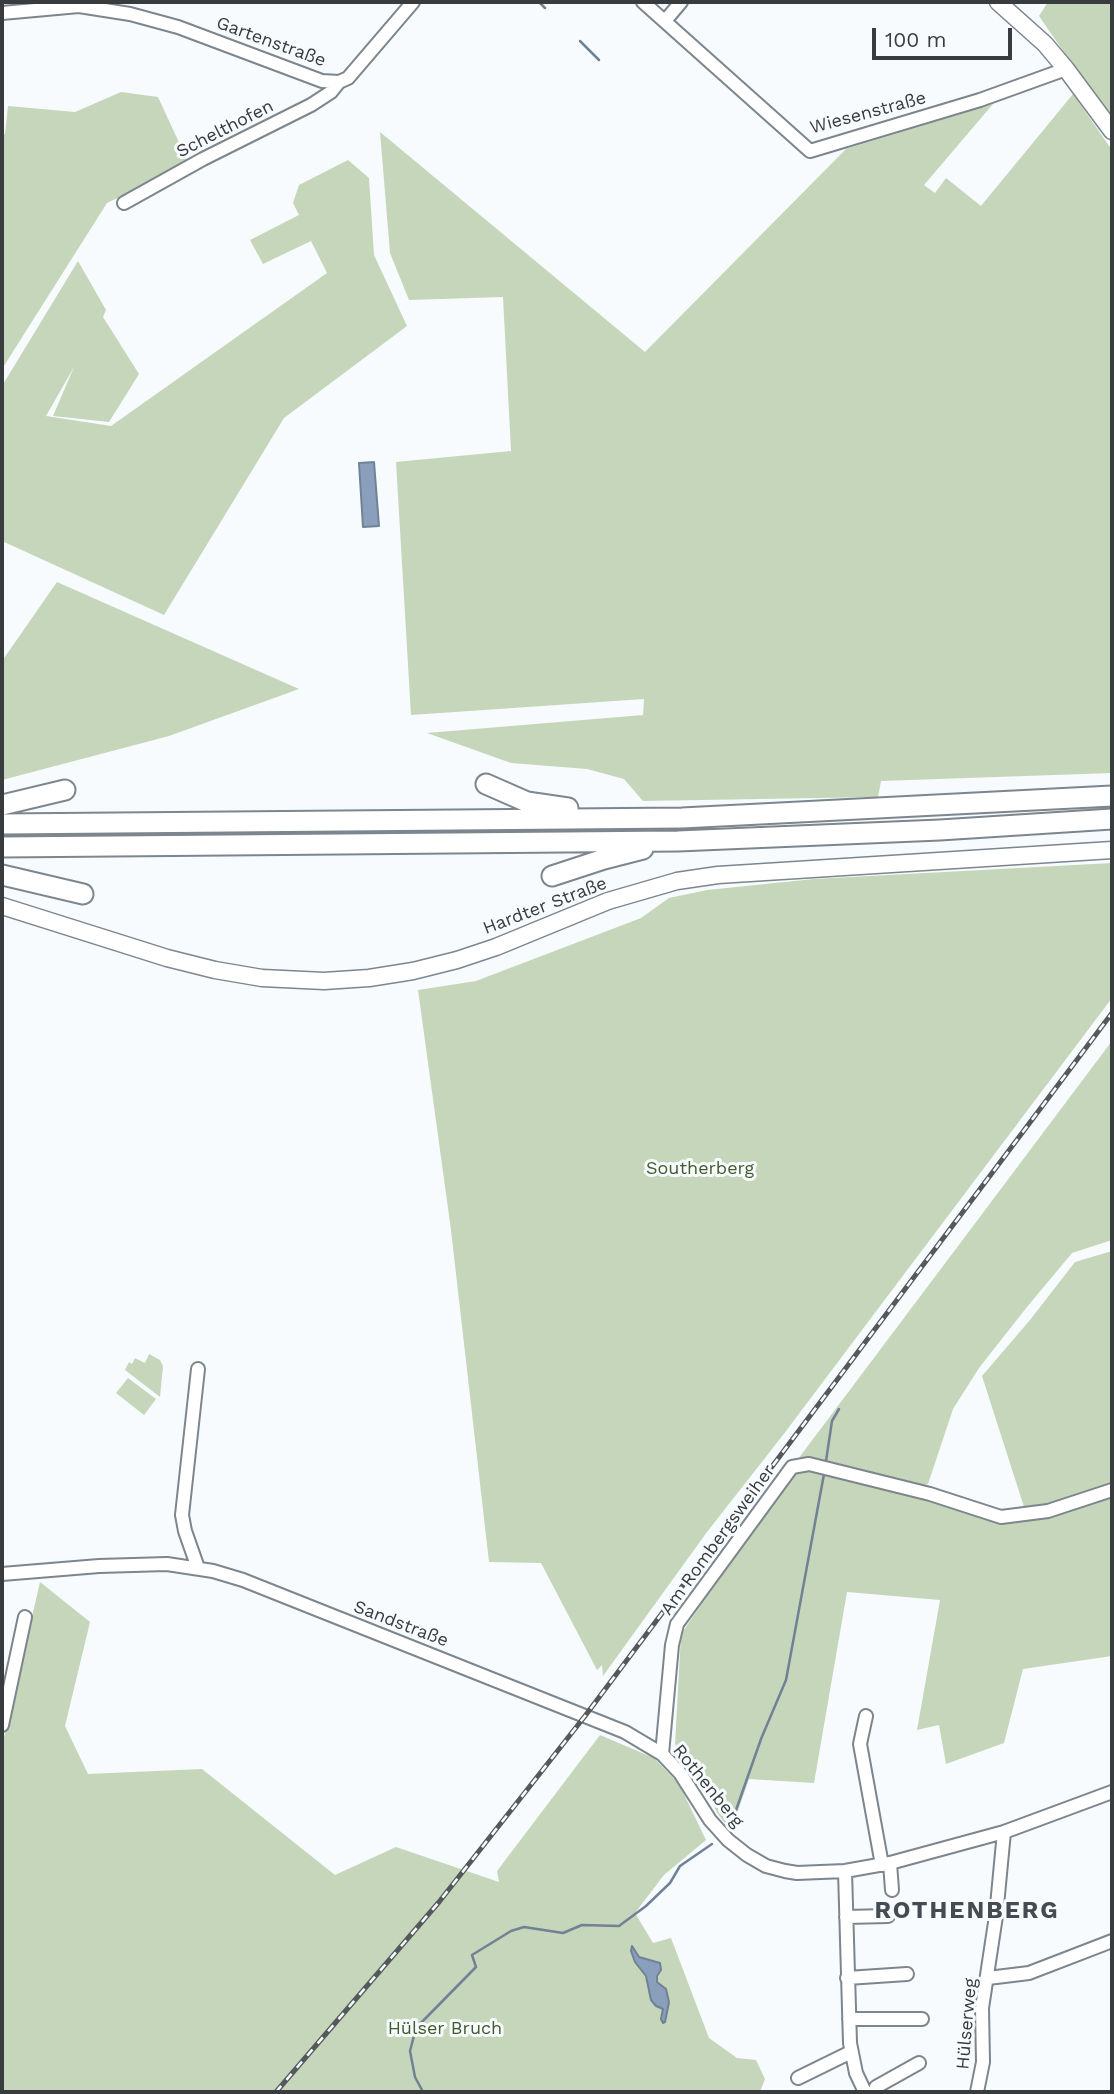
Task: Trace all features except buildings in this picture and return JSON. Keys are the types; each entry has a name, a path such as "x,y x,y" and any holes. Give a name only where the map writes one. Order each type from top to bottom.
{"highway":[{"path":"486,784 527,802 581,808 603,818"},
{"path":"2,805 65,790"},
{"path":"2,824 696,817 1112,796"},
{"path":"2,847 678,841 1112,819"},
{"path":"552,876 604,859 678,841"},
{"path":"2,875 83,894"}],"main road":[{"path":"998,2 1045,44 1112,131"},
{"name":"Hardter Straße","path":"2,906 167,958 215,970 262,978 335,980 413,971 457,960 608,901 677,881 718,874 1112,850"}],"street":[{"name":"Gartenstraße","path":"2,13 79,6 130,14 178,27 322,81 338,82 348,78 413,2"},
{"name":"Wiesenstraße","path":"643,2 810,150 980,100 1066,69"},
{"path":"665,21 681,2"},
{"name":"Schelthofen","path":"124,203 203,159 311,105 331,92 338,82"},
{"path":"198,1369 182,1515 198,1568"},
{"name":"Am Rombergsweiher","path":"662,1754 672,1645 677,1624 792,1467 809,1464 930,1494 1001,1517 1048,1511 1112,1490"},
{"name":"Sandstraße","path":"2,1574 136,1564 198,1568 276,1592 590,1718"},
{"path":"2,1725 25,1618"},
{"path":"866,1716 860,1744 892,1890"},
{"name":"Rothenberg","path":"590,1718 625,1732 662,1754 680,1773 710,1820 747,1856 766,1866 797,1873 845,1871 886,1864 1004,1832 1112,1792"},
{"name":"Hülserweg","path":"977,2092 984,2062 981,2025 1001,1875 1004,1832"},
{"path":"845,1871 851,2052 864,2092"},
{"path":"846,1917 888,1916"},
{"path":"988,1978 1028,1973 1112,1941"},
{"path":"847,1978 906,1974"},
{"path":"849,2019 922,2019"},
{"path":"798,2078 851,2052"},
{"path":"874,2092 876,2087 919,2063"}],"green space":[{"path":"1048,2 1112,2 1112,122 1039,16"},
{"path":"121,92 158,97 189,164 107,203 2,369 2,134 5,134 8,106 75,112"},
{"path":"1073,94 1112,150 1112,773 881,781 878,797 643,801 624,779 587,769 511,763 427,733 643,715 644,699 411,715 396,462 511,451 503,297 409,300 390,253 380,132 645,352 846,149 993,104 924,185 935,193 946,178 981,206"},
{"path":"348,160 369,178 374,255 407,326 284,418 164,615 2,541 2,386 78,261 106,310 103,317 139,374 109,422 53,416 74,367 46,416 111,426 327,273 311,241 263,264 250,240 299,215 293,203 299,185"},
{"path":"57,582 299,689 169,736 2,780 2,661"},
{"name":"Southerberg","path":"1112,863 1112,998 707,1532 603,1676 602,1665 597,1670 541,1563 489,1562 451,1230 418,990 476,981 641,918 669,898 707,890 814,879"},
{"path":"1112,1041 1112,1240 1072,1253 979,1368 953,1409 928,1484 918,1487 938,1502 1001,1522 1112,1494 1112,1656 1023,1669 1004,1743 946,1764 939,1725 917,1730 940,1600 847,1592 814,1783 749,1779 731,1831 675,1744 681,1634 767,1509 792,1467"},
{"path":"1112,1251 1112,1486 1048,1507 1025,1510 982,1376 1075,1262"},
{"path":"149,1354 160,1360 163,1366 160,1397 125,1370 135,1358 145,1363"},
{"path":"128,1378 156,1399 144,1415 116,1393"},
{"name":"Hülser Bruch","path":"40,1582 90,1622 65,1726 88,1774 202,1769 335,1875 396,1847 499,1882 497,1871 600,1735 654,1758 679,1784 706,1840 664,1875 635,1913 653,1943 671,1938 709,2038 737,2058 756,2060 765,2079 760,2092 2,2092 2,1746"}],"water":[{"path":"374,462 379,526 363,527 359,463"},
{"path":"632,1946 639,1957 660,1963 657,1982 666,1989 669,2002 663,2023 663,2009 651,2000 646,1976 635,1962"}],"waterway":[{"path":"539,2 545,8"},
{"path":"580,41 599,60"},
{"path":"826,1461 832,1421 839,1409"},
{"path":"729,1830 761,1739 786,1680 824,1474"},
{"path":"423,2092 415,2077 410,2051 416,2028 476,1967 472,1955 511,1931 524,1927 563,1933 582,1925 619,1926 646,1906 670,1883 680,1866 712,1844"}],"railway":[{"path":"276,2092 439,1902 585,1716 1112,1013"}],"district":[{"name":"ROTHENBERG","path":"967,1911"}]}
